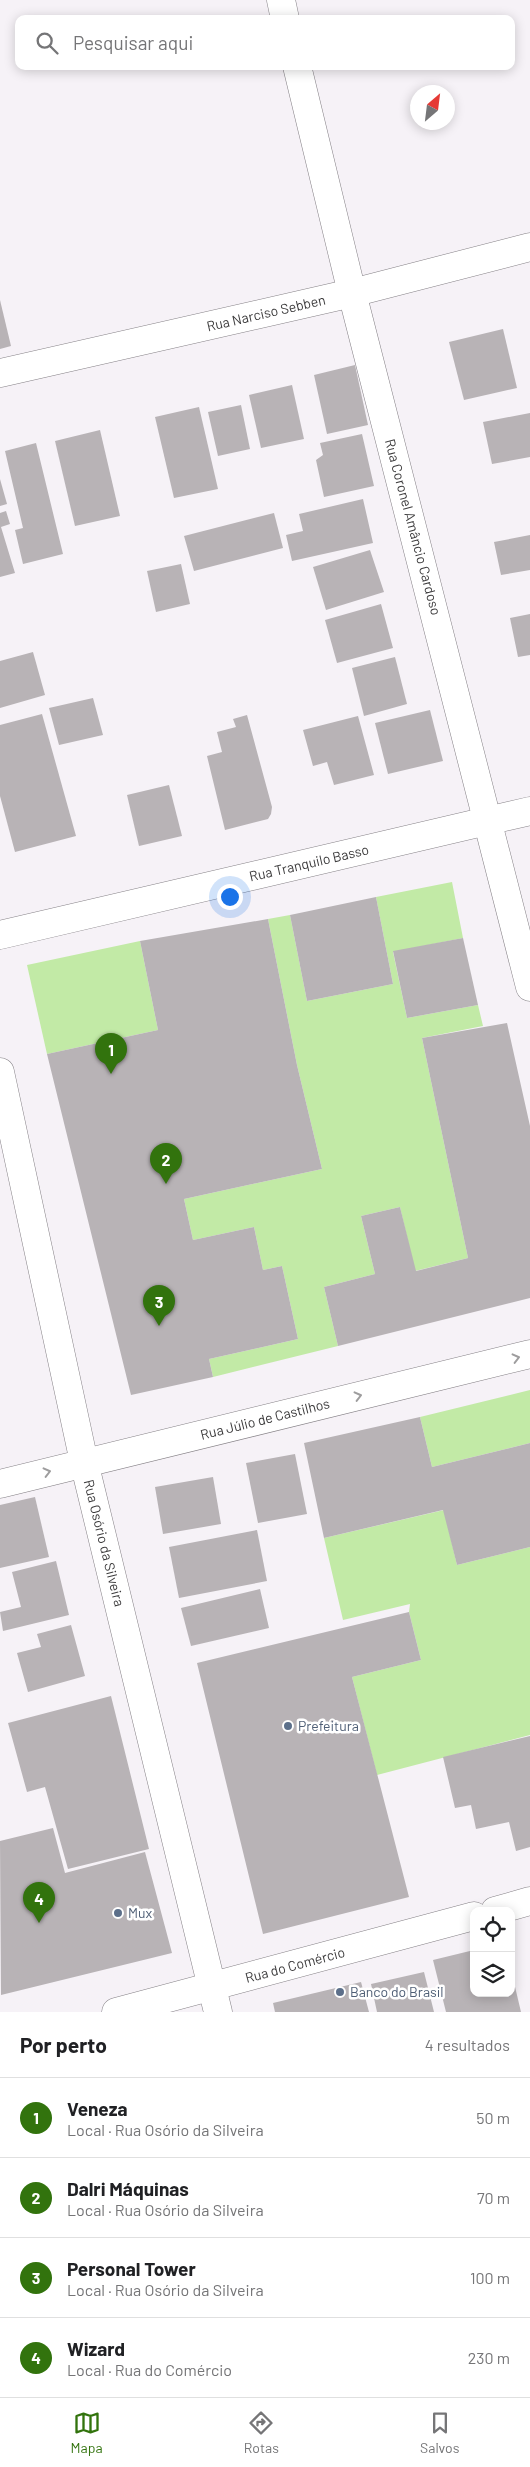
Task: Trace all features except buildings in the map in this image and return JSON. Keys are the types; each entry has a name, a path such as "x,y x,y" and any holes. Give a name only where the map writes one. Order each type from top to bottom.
{"street":[{"path":"281,0 284,15"},
{"name":"Rua Coronel Amâncio Cardoso","path":"298,70 352,293 489,821 530,987"},
{"name":"Rua Narciso Sebben","path":"0,373 352,293 530,247"},
{"name":"Rua Tranquilo Basso","path":"0,935 530,811"},
{"name":"Rua Osório da Silveira","path":"0,1072 84,1462 215,2000"},
{"name":"Rua Júlio de Castilhos","path":"0,1484 530,1354"},
{"path":"509,1907 530,1901"},
{"name":"Rua do Comércio","path":"116,2012 215,2000 470,1917"}],"green space":[{"path":"452,882 463,938 393,952 407,1018 478,1005 483,1026 422,1038 468,1258 415,1271 400,1207 361,1216 375,1274 324,1287 338,1346 213,1377 209,1359 298,1339 282,1266 263,1270 254,1227 193,1240 184,1199 322,1169 297,1065 268,919 290,915 307,1001 393,984 376,897"},
{"path":"140,941 158,1030 47,1054 27,965"},
{"path":"530,1390 530,1443 432,1467 420,1417"},
{"path":"444,1510 457,1565 530,1547 530,1735 377,1775 352,1677 421,1660 409,1612 410,1604 343,1620 324,1538"}],"place":[{"name":"Veneza","path":"111,1074"},
{"name":"Dalri Máquinas","path":"166,1184"},
{"name":"Personal Tower","path":"159,1326"},
{"name":"Prefeitura","path":"288,1726"},
{"name":"Mux","path":"118,1913"},
{"name":"Wizard","path":"39,1923"},
{"name":"Banco do Brasil","path":"340,1992"}]}
